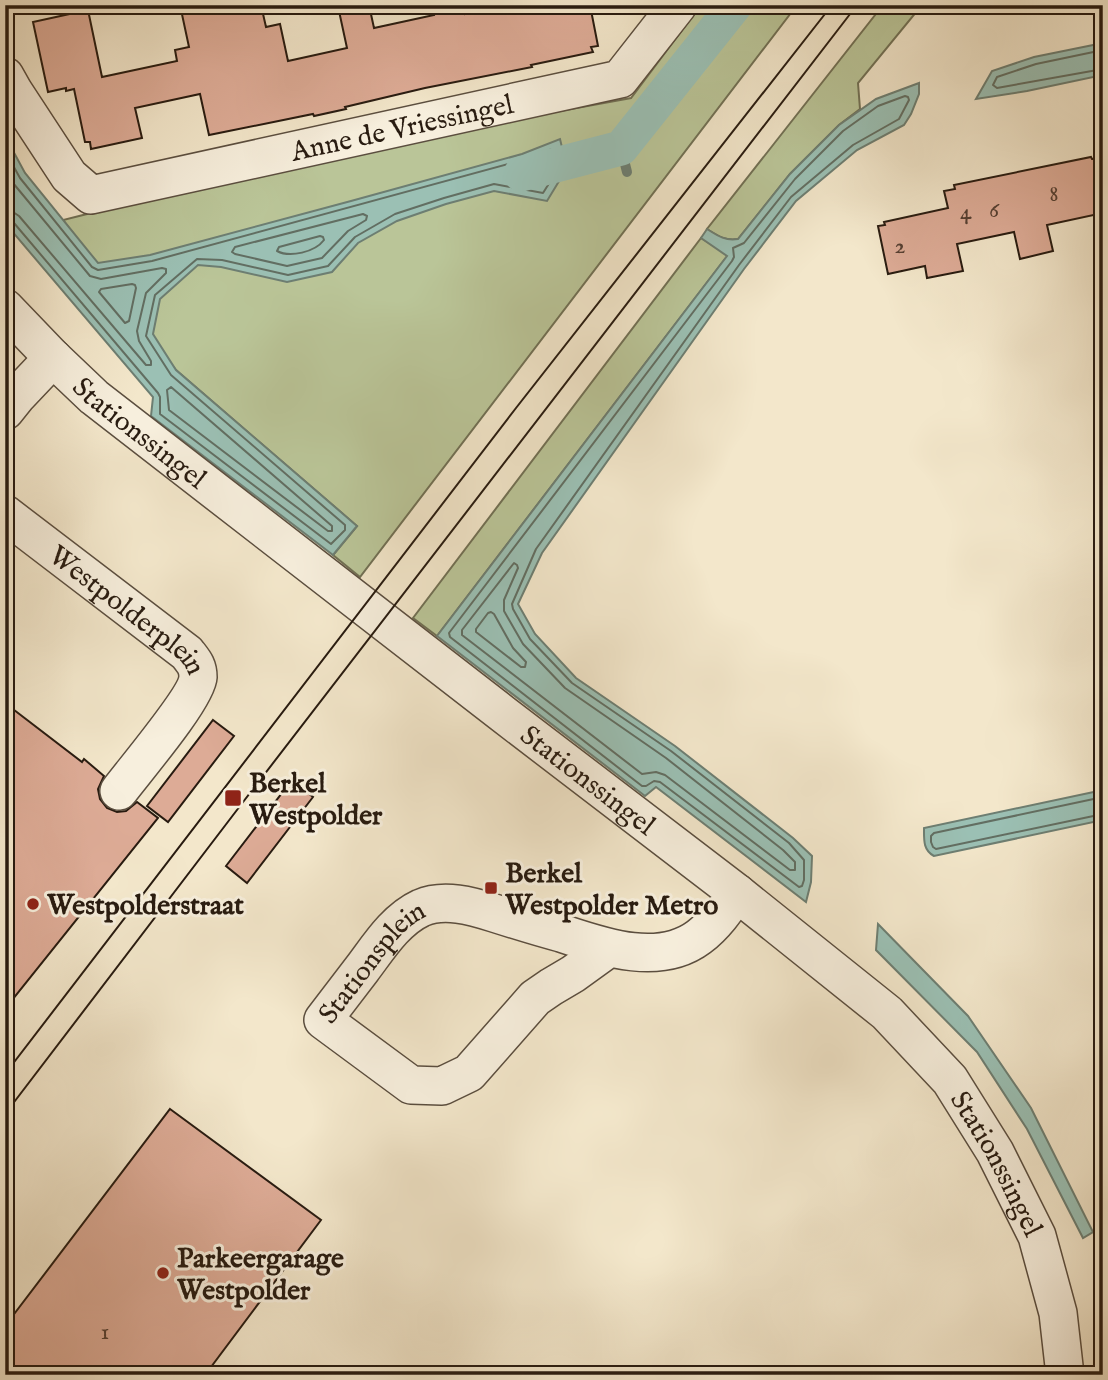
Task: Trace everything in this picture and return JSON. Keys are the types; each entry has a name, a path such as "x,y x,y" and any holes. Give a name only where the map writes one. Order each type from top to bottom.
{"street":[{"name":"Anne de Vriessingel","path":"5,76 69,176 91,195 620,79 678,5"},
{"name":"Stationssingel","path":"5,308 94,397 737,892 887,1013 950,1080 995,1152 1037,1236 1058,1313 1065,1375"},
{"path":"5,411 53,358"},
{"name":"Westpolderplein","path":"5,514 187,653 197,666 198,681 189,699 119,791"},
{"name":"Stationsplein","path":"608,948 536,998 469,1073 442,1086 411,1084 323,1020 400,922 422,908 447,903 476,908 608,948 641,952 676,950 699,938 718,920 737,892"}],"green space":[{"path":"701,5 797,5 360,577 333,555 357,526 176,370 63,220 87,214 100,207 335,152 631,98"},
{"path":"883,5 922,5 858,83 860,109 839,125 790,174 738,239 725,239 707,229"},
{"path":"701,238 728,255 437,636 413,618"}],"water":[{"path":"1103,43 1103,75 976,99 992,71 1034,57"},
{"path":"919,83 919,94 904,125 857,150 796,201 744,269 542,553 518,604 535,634 576,678 675,746 793,838 812,856 811,882 806,902 656,787 645,796 437,636 727,256 701,238 707,229 725,239 738,239 790,174 839,125 876,99"},
{"path":"5,136 25,173 98,263 150,255 522,154 560,139 567,168 547,201 494,191 446,204 397,221 358,243 332,272 287,282 221,267 198,265 160,299 153,334 176,370 357,526 333,555 151,416 153,397 5,223"},
{"path":"1103,790 1103,820 934,856 925,844 924,828"},
{"path":"878,924 968,1016 1031,1108 1093,1232 1083,1238 1027,1129 977,1052 876,950"}],"building":[{"path":"180,5 261,5 266,27 280,24 288,61 347,48 339,11 366,5 369,5 374,28 434,15 432,5 463,5 465,14 505,5 590,5 598,46 591,47 593,52 531,65 532,67 425,88 314,116 313,114 209,135 200,94 135,108 142,138 91,149 90,142 85,142 74,89 48,92 33,22 88,10 102,77 177,61 175,50 189,47"},
{"path":"1091,157 1094,159 1103,195 1103,213 1047,225 1053,251 1020,259 1014,232 957,244 963,271 927,278 925,266 888,274 878,226 885,225 884,222 948,208 944,191 955,189 954,185"},
{"path":"5,703 104,776 98,789 100,799 107,808 117,812 126,811 137,802 158,818 5,1009"},
{"path":"213,720 234,736 168,822 147,806"},
{"path":"292,780 313,797 247,883 226,866"},
{"name":"Parkeergarage Westpolder","path":"170,1109 321,1220 205,1375 5,1375 5,1326"}],"waterway":[{"path":"521,174 621,148 735,5"},
{"path":"621,148 627,172"}],"tram line":[{"path":"5,1074 516,408 832,5"},
{"path":"5,1114 857,5"}],"place":[{"name":"Berkel Westpolder","path":"233,798"},
{"name":"Berkel Westpolder Metro","path":"491,888"},
{"name":"Westpolderstraat","path":"33,904"},
{"name":"Parkeergarage Westpolder","path":"163,1273"}]}
